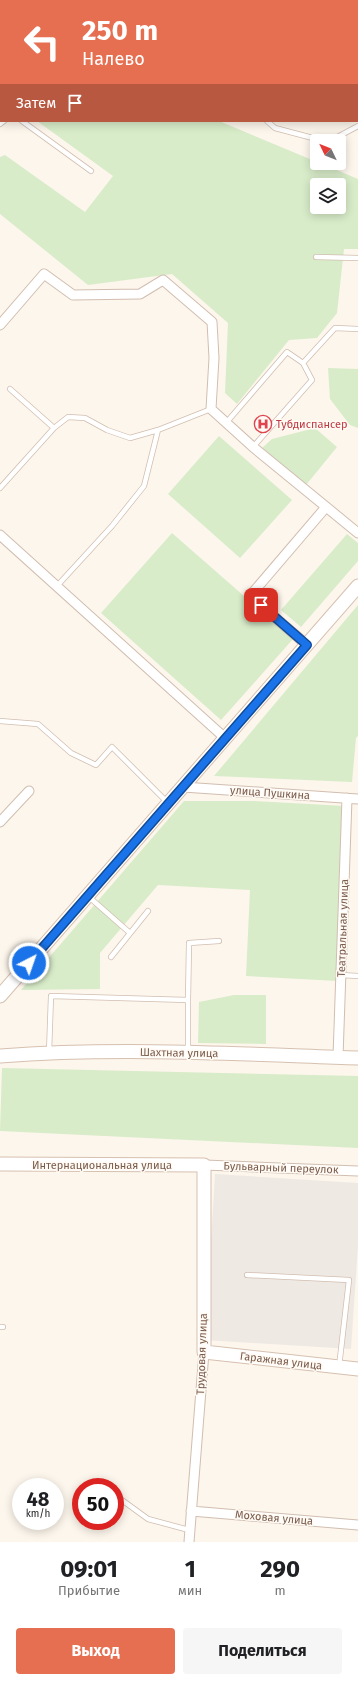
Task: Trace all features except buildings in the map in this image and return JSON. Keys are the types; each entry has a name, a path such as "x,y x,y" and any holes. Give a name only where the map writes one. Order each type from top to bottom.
{"street":[{"path":"1,321 44,274 73,295 140,294 163,280 212,322 214,358 211,409 253,447 358,533"},
{"path":"307,645 250,596 326,507"},
{"path":"0,535 225,738"},
{"path":"0,996 358,586"},
{"name":"улица Пушкина","path":"183,787 358,799"},
{"path":"0,822 29,790"},
{"name":"Театральная улица","path":"338,1057 347,798"},
{"name":"Шахтная улица","path":"0,1056 49,1053 188,1052 358,1058"},
{"name":"Интернациональная улица","path":"0,1164 204,1165"},
{"name":"Бульварный переулок","path":"204,1165 358,1170"},
{"name":"Трудовая улица","path":"189,1542 204,1352 204,1165"},
{"name":"Гаражная улица","path":"204,1352 358,1369"},
{"name":"Моховая улица","path":"191,1511 358,1525"}],"lane":[{"path":"23,122 91,171"},
{"path":"268,122 275,128 310,137"},
{"path":"343,134 358,126"},
{"path":"316,257 358,258"},
{"path":"303,363 335,328 358,329"},
{"path":"226,423 287,352 303,363 312,380 253,447"},
{"path":"10,389 54,428"},
{"path":"0,488 54,428 68,417 85,418 107,430 130,438 158,430 211,409"},
{"path":"58,586 112,526 144,486 158,430"},
{"path":"0,721 38,724 71,753 96,765 112,747 168,803"},
{"path":"87,896 130,933"},
{"path":"110,957 148,911"},
{"path":"188,1052 189,944 219,941"},
{"path":"341,975 358,976"},
{"path":"49,1053 51,996 188,1000"},
{"path":"247,1275 349,1280 339,1368"},
{"path":"124,1502 148,1519 190,1530"}],"shaded area":[{"path":"215,1174 358,1183 358,1246 351,1349 205,1340"}],"green space":[{"path":"38,122 221,122 310,159 310,170 337,170 358,179 358,249 344,249 337,313 317,338 289,340 237,404 225,393 228,323 172,274 88,285 0,214 0,157 5,155 85,212 113,176"},
{"path":"328,368 358,369 358,428 350,425 330,399"},
{"path":"315,428 337,447 306,485 262,448 272,439"},
{"path":"219,436 292,500 240,558 168,494"},
{"path":"172,533 293,639 221,720 101,613"},
{"path":"347,534 358,543 358,561 301,627 281,610"},
{"path":"358,605 358,736 356,738 352,782 214,776"},
{"path":"184,801 254,801 345,806 337,981 246,976 250,890 158,885 100,953 100,989 21,990"},
{"path":"234,995 266,995 266,1044 198,1043 199,1002"},
{"path":"2,1068 358,1076 358,1148 0,1131"}],"place":[{"name":"Тубдиспансер","path":"263,424"}],"route":[{"path":"29,963 307,645 261,605"}]}
